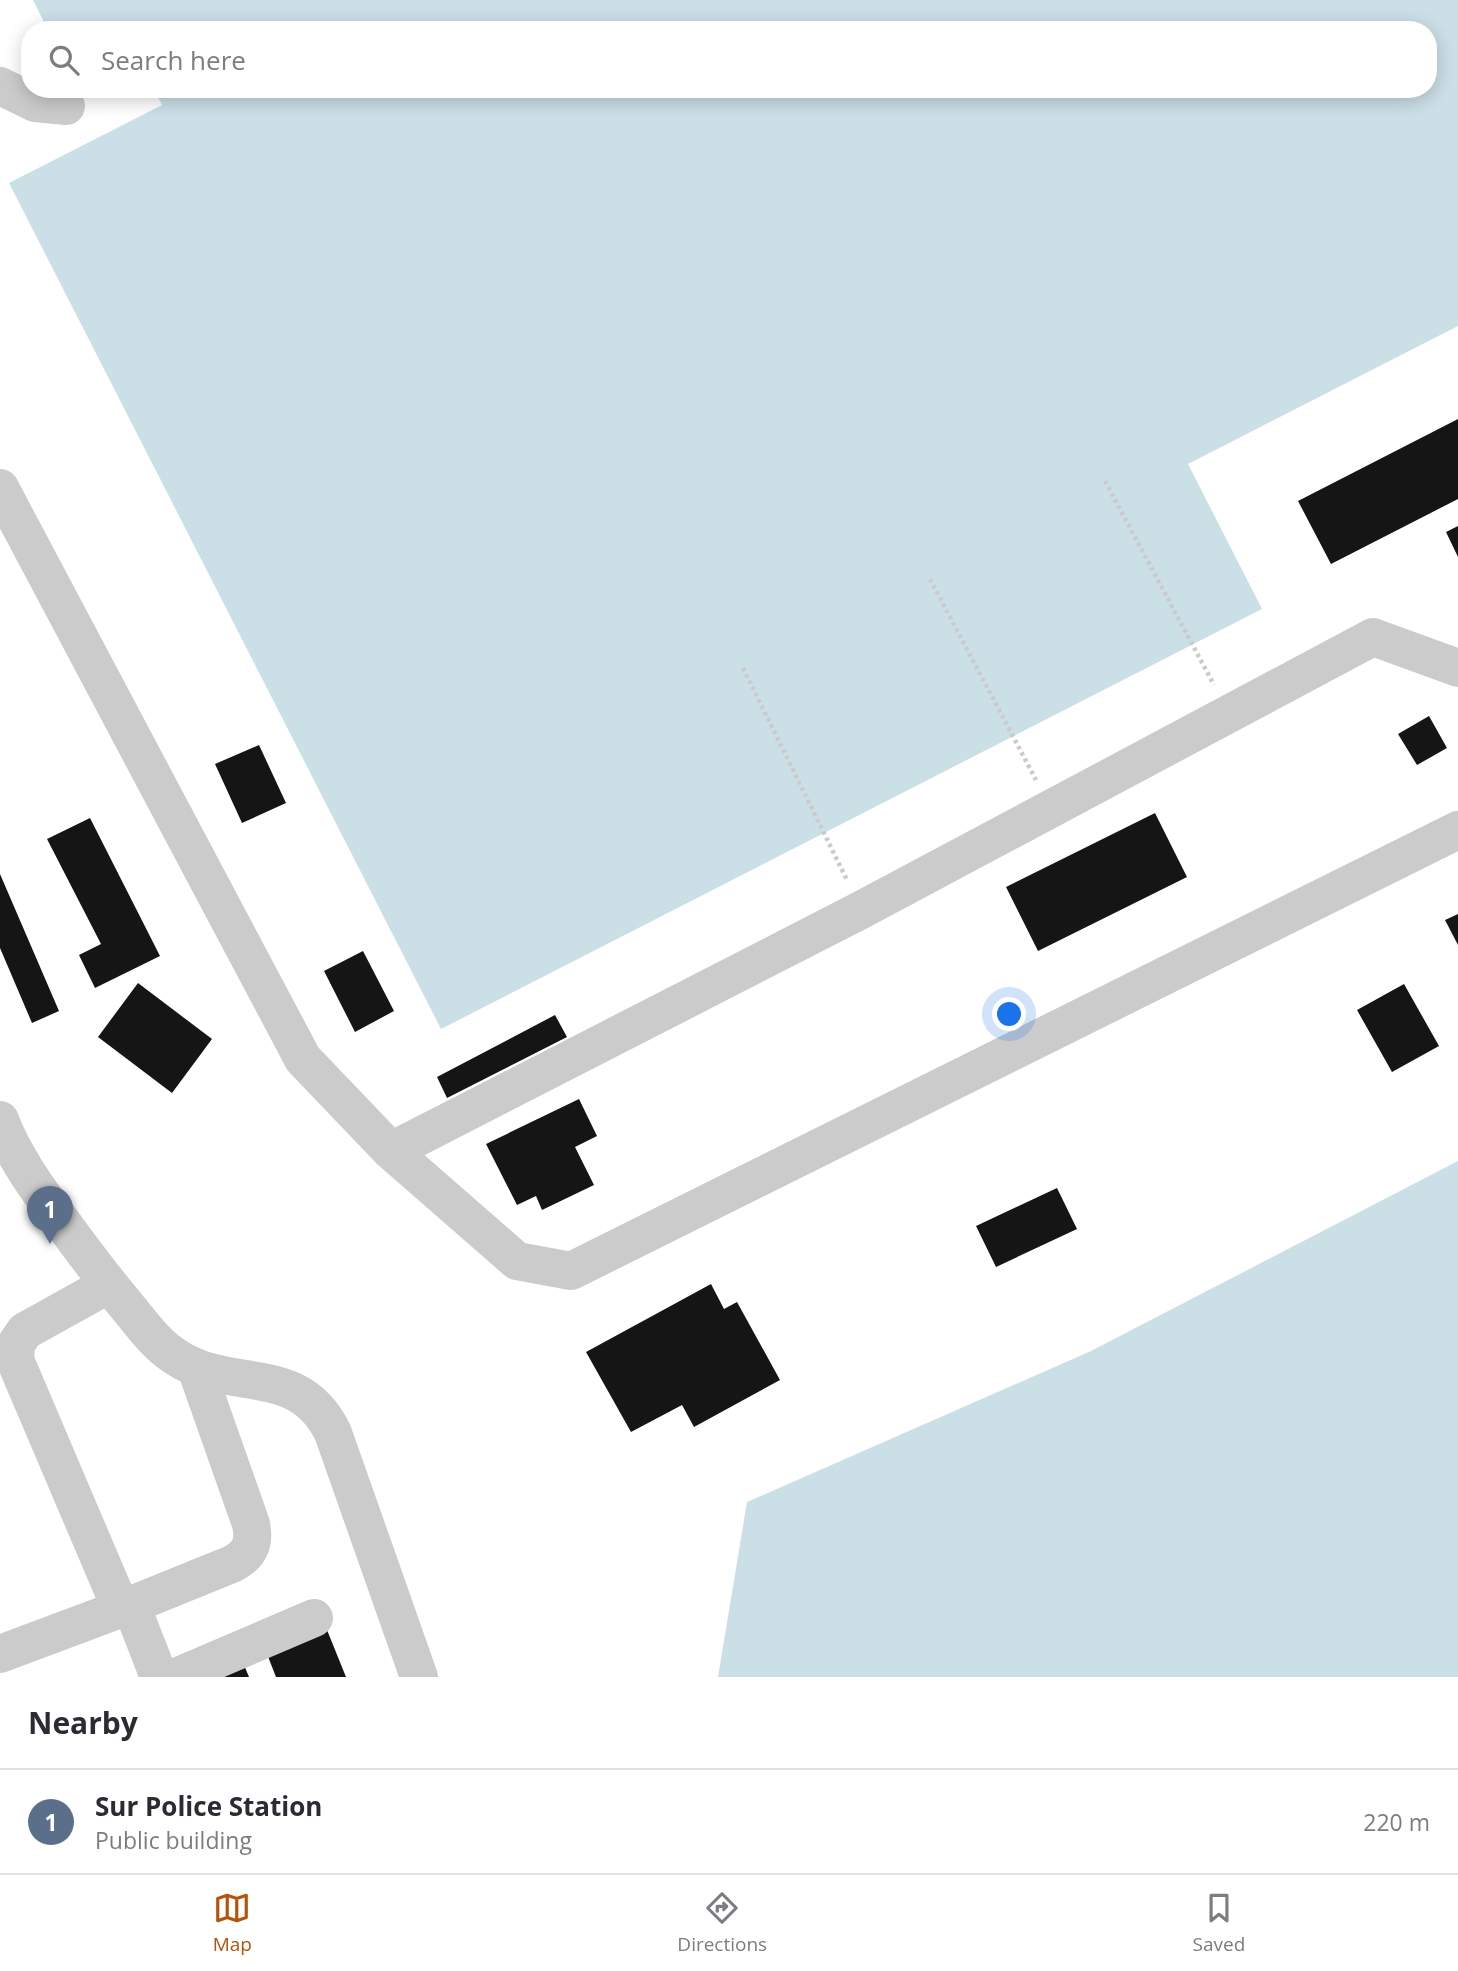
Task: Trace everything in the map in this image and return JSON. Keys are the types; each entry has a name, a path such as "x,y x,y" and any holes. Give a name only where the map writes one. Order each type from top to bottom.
{"lane":[{"path":"0,86 21,96"},
{"path":"25,98 35,103 66,106"},
{"path":"0,488 303,1059 391,1151 517,1261 571,1271 1458,830"},
{"path":"391,1151 861,909 1373,637 1458,668"},
{"path":"0,1120 28,1176 108,1285 154,1338 174,1356 196,1368 293,1390 310,1401 324,1416 333,1433 419,1677"},
{"path":"108,1285 25,1331 16,1344 15,1360 159,1677"},
{"path":"0,1654 232,1564 243,1558 251,1548 254,1536 251,1524 196,1368"},
{"path":"176,1677 314,1618"}],"path":[{"path":"1105,481 1229,714"},
{"path":"930,579 1052,808"},
{"path":"743,668 861,909"}],"shaded area":[{"path":"33,0 1458,0 1458,326 1188,464 1262,609 441,1029 9,183 162,105 158,98 1437,98 1437,21 44,21"},
{"path":"1458,1161 1458,1677 718,1677 747,1502 1091,1351"}],"building":[{"path":"1458,419 1458,499 1331,564 1298,501"},
{"path":"1458,526 1458,557 1446,532"},
{"path":"1429,716 1447,748 1417,765 1398,734"},
{"path":"259,745 286,803 242,823 215,764"},
{"path":"1155,813 1187,877 1038,951 1006,887"},
{"path":"90,818 160,956 95,988 79,955 101,944 47,839"},
{"path":"0,874 59,1011 32,1023 0,948"},
{"path":"1458,914 1458,945 1445,920"},
{"path":"363,951 394,1011 355,1032 324,971"},
{"path":"138,983 212,1039 172,1093 98,1037"},
{"path":"1404,984 1439,1046 1392,1072 1357,1010"},
{"path":"555,1015 567,1037 447,1098 437,1077"},
{"path":"579,1099 597,1136 575,1147 594,1185 542,1210 536,1196 517,1205 486,1144"},
{"path":"1057,1188 1077,1229 996,1267 976,1226"},
{"path":"711,1284 724,1309 737,1302 780,1380 694,1427 682,1405 631,1432 586,1352"},
{"path":"327,1630 346,1677 276,1677 267,1654"},
{"path":"244,1665 249,1677 215,1677"}],"place":[{"name":"Sur Police Station","path":"50,1244"}]}
